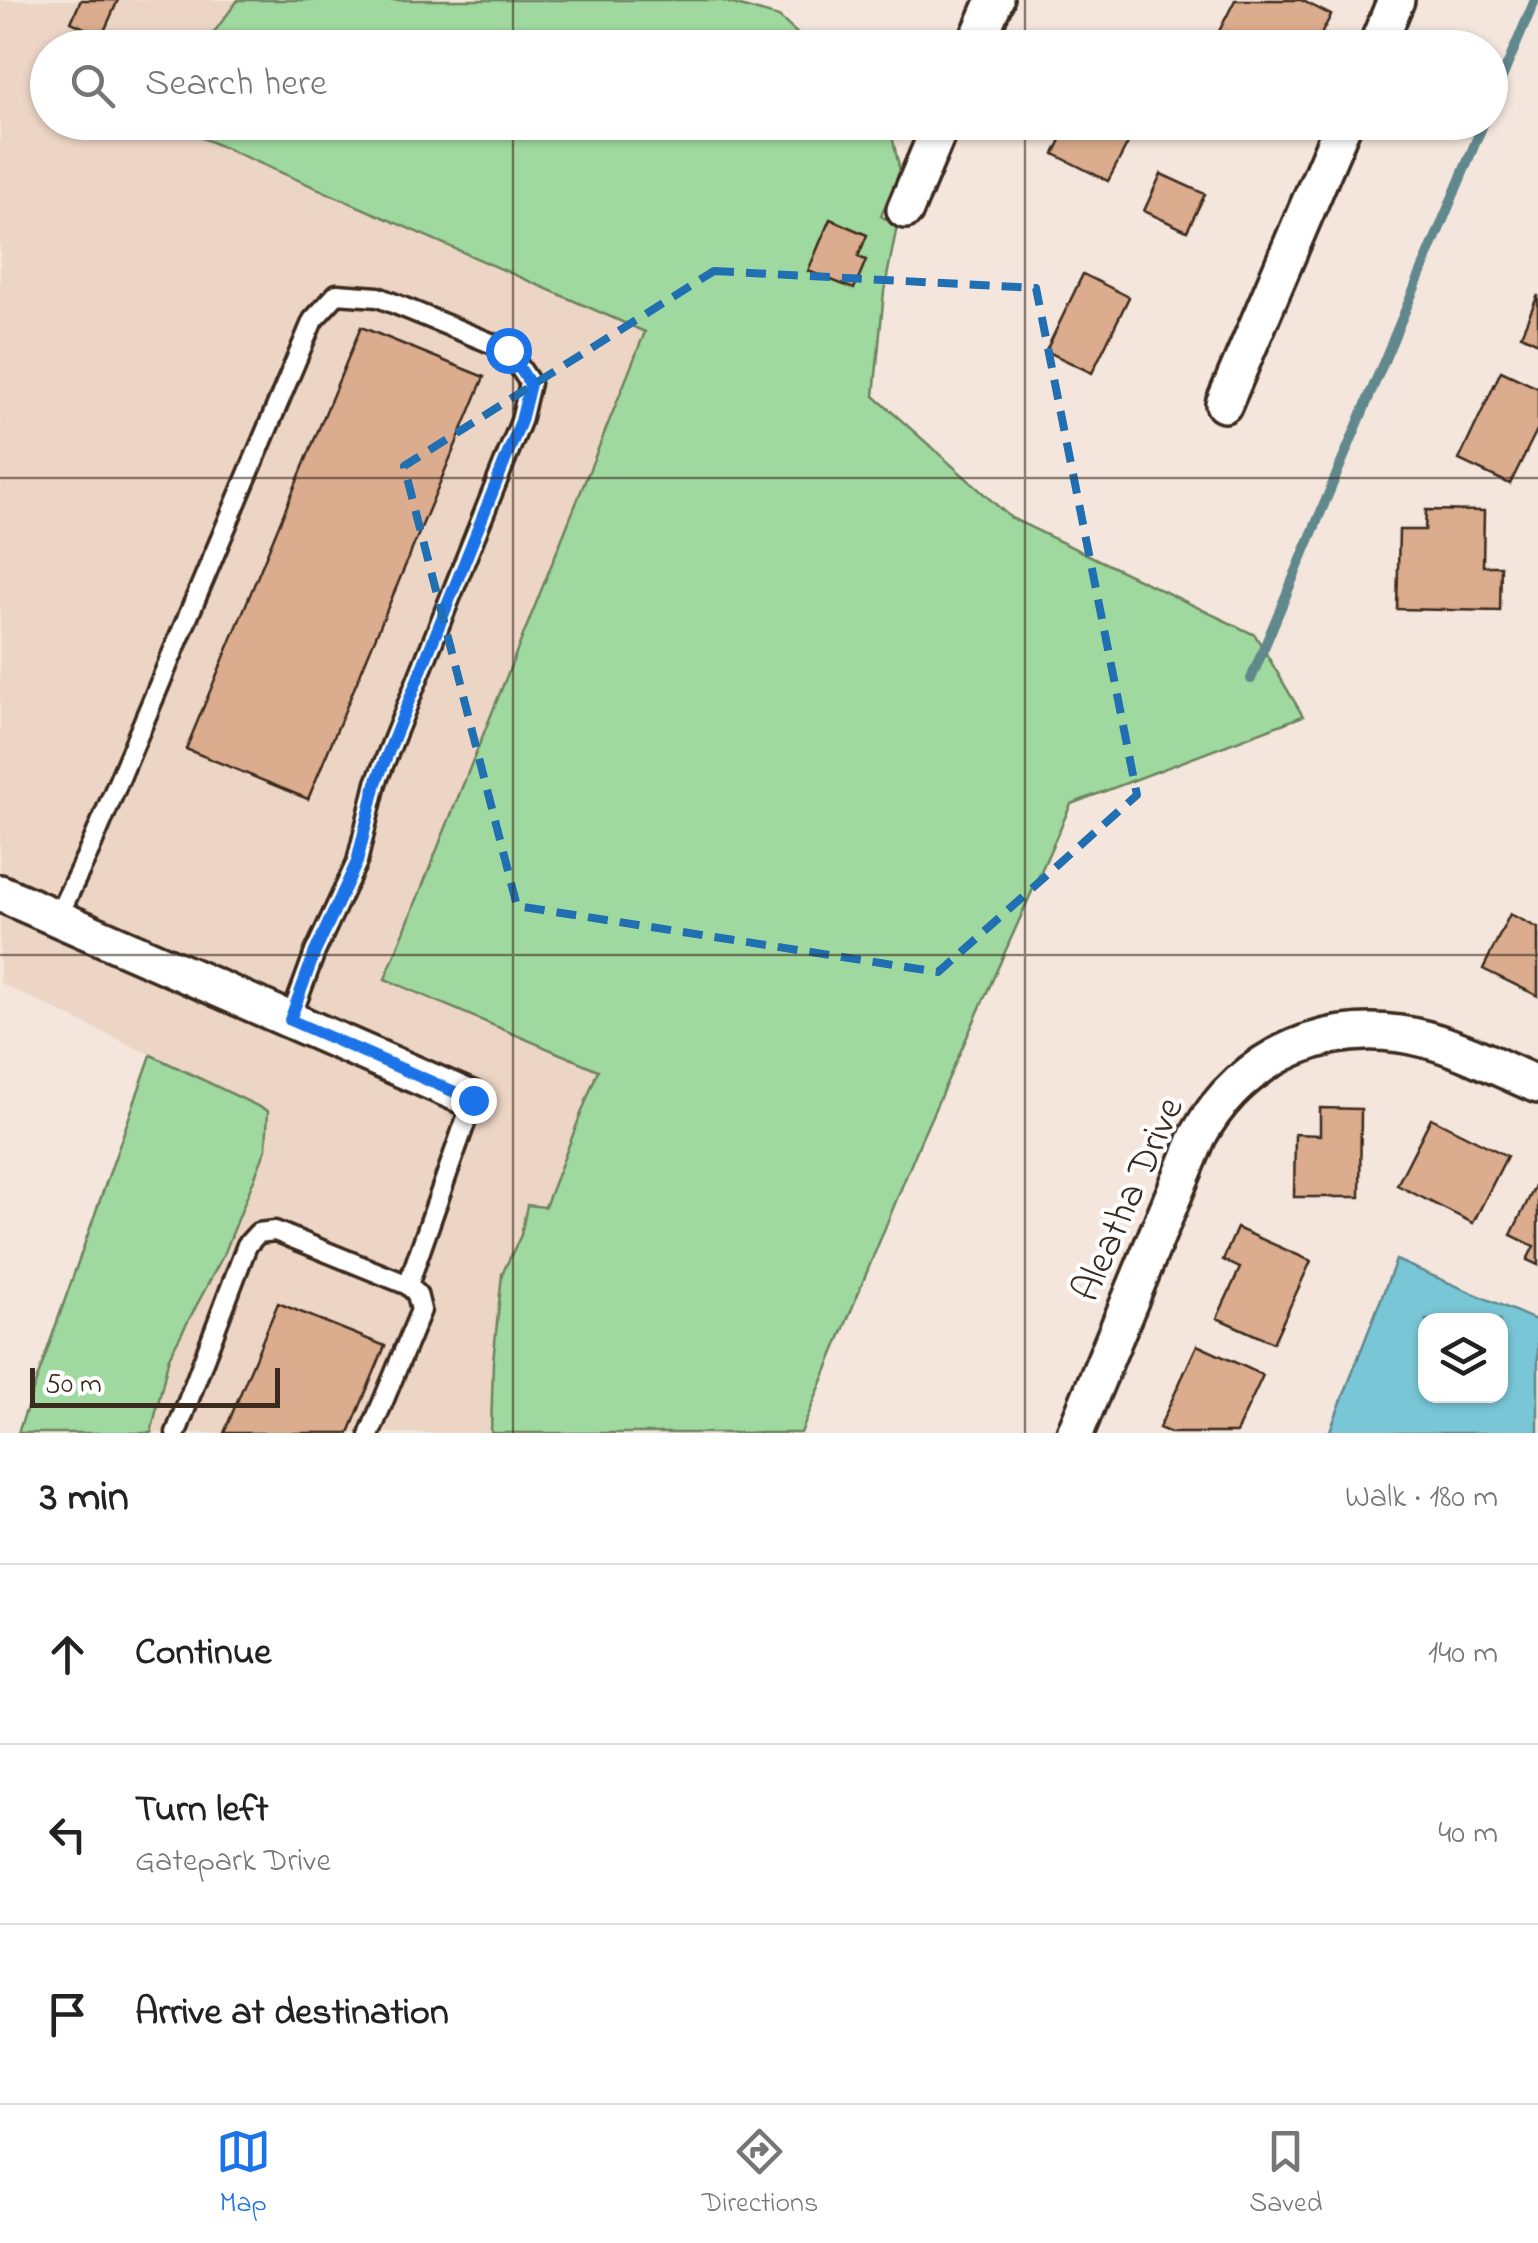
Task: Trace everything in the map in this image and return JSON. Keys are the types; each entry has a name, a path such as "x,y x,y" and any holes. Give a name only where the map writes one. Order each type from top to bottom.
{"street":[{"path":"982,30 995,0"},
{"path":"1384,30 1396,0"},
{"path":"905,210 934,140"},
{"path":"1224,404 1336,140"},
{"path":"0,893 473,1100"},
{"name":"Aleatha Drive","path":"1075,1433 1198,1136 1212,1112 1248,1073 1282,1051 1307,1041 1364,1031 1393,1032 1429,1040 1538,1085"}],"lane":[{"path":"57,918 90,849 312,320 336,294 378,297 508,350 530,384 521,421 376,783 357,862 315,952 290,1020"},
{"path":"408,1284 473,1100"},
{"path":"176,1433 247,1245 258,1233 275,1231 408,1284 417,1294 421,1310 370,1433"}],"highlighted area":[{"path":"714,271 1036,288 1137,795 938,972 517,906 404,466"}],"shaded area":[{"path":"0,0 238,0 216,30 30,30 30,140 207,140 646,332 385,978 598,1070 544,1207 527,1205 521,1235 502,1274 491,1433 151,1433 169,1357 225,1252 265,1149 268,1111 0,983 0,911 484,1125 496,1091 0,874"}],"green space":[{"path":"238,0 719,0 779,17 793,30 216,30"},
{"path":"207,140 893,140 900,171 881,216 897,226 884,292 874,396 1011,518 1255,635 1303,716 1071,804 921,1140 801,1433 491,1433 502,1274 521,1235 527,1205 545,1207 598,1070 385,979 645,332"},
{"path":"151,1055 268,1111 266,1149 225,1252 169,1357 151,1433 18,1433"}],"water":[{"path":"1396,1260 1538,1321 1538,1433 1329,1433"}],"building":[{"path":"81,0 118,0 105,30 89,30 71,22"},
{"path":"1235,0 1301,0 1331,15 1323,30 1220,30"},
{"path":"1061,140 1130,140 1108,181 1054,154"},
{"path":"1161,174 1205,194 1187,231 1144,211"},
{"path":"830,219 867,235 858,257 866,260 854,289 808,271"},
{"path":"1083,274 1129,297 1092,373 1046,351"},
{"path":"1538,295 1538,343 1521,335"},
{"path":"361,327 484,377 308,799 186,749"},
{"path":"1501,371 1538,388 1538,428 1510,484 1459,460"},
{"path":"1426,510 1484,511 1483,566 1501,566 1500,611 1397,609 1399,530 1425,530"},
{"path":"1510,914 1538,928 1538,996 1483,969"},
{"path":"1320,1108 1361,1109 1360,1197 1294,1197 1295,1134 1320,1135"},
{"path":"1431,1118 1507,1156 1473,1223 1397,1185"},
{"path":"1538,1180 1538,1265 1527,1260 1534,1246 1511,1235"},
{"path":"1237,1228 1311,1261 1273,1343 1217,1318 1240,1268 1223,1260"},
{"path":"278,1303 385,1346 349,1433 224,1433"},
{"path":"1197,1345 1263,1375 1236,1433 1171,1433 1159,1428"}],"waterway":[{"path":"1508,64 1535,0"},
{"path":"1251,679 1476,140"}],"route":[{"path":"473,1100 290,1020 315,952 357,862 376,783 521,421 530,384 508,350"}]}
